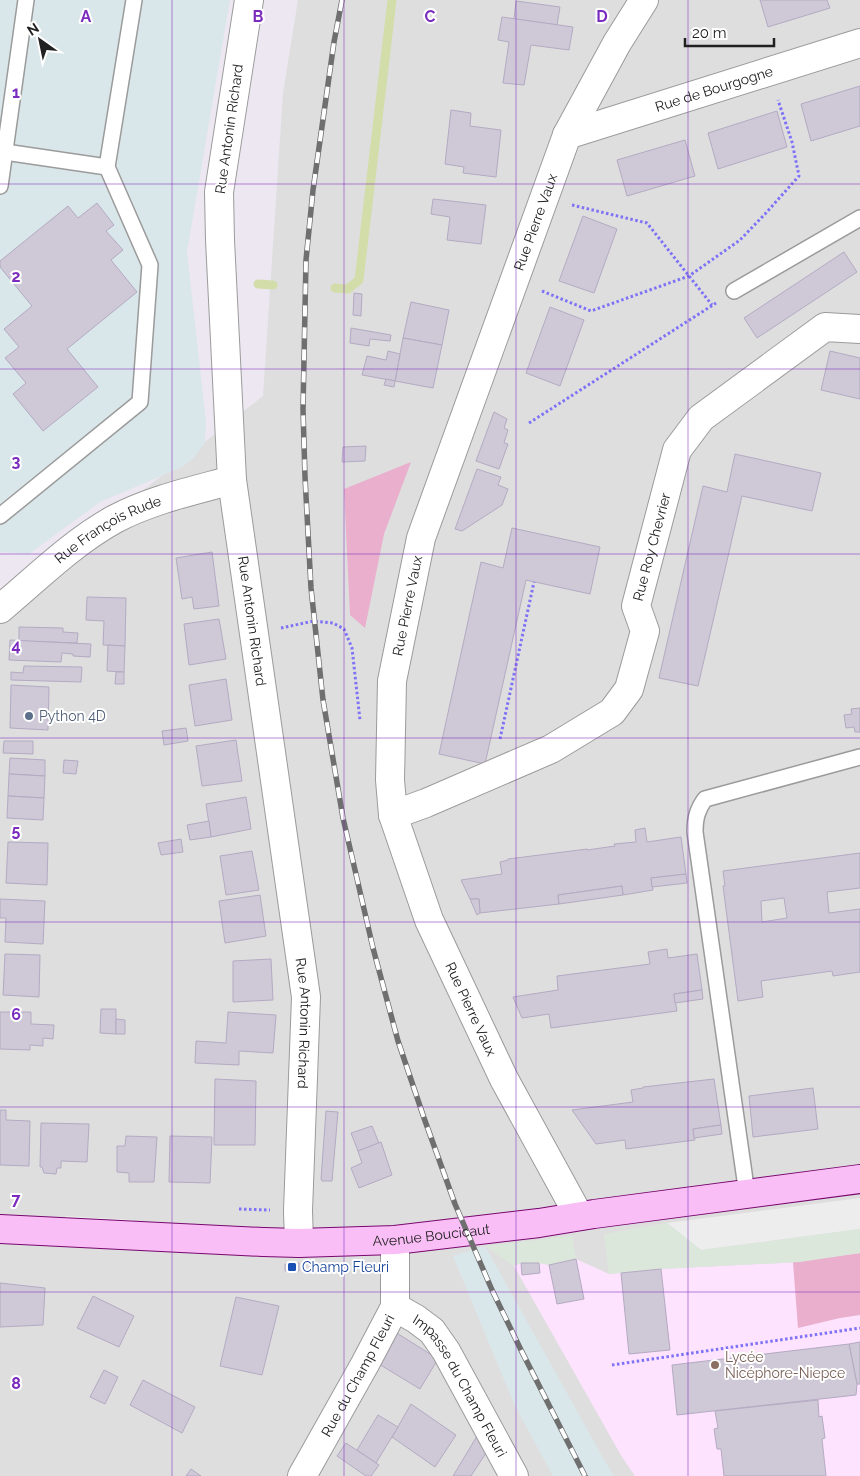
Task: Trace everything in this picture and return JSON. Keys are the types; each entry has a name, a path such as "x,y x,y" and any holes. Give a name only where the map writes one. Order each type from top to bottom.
{"main road":[{"name":"Avenue Boucicaut","path":"0,1229 299,1243 395,1240 539,1223 579,1216 860,1179"}],"street":[{"name":"Rue Antonin Richard","path":"249,0 219,192 232,480 306,997 298,1212 299,1243"},
{"name":"Rue Pierre Vaux","path":"579,1216 504,1079 429,920 393,815 390,780 392,681 421,538 568,134 617,43 644,0"},
{"name":"Rue de Bourgogne","path":"568,134 860,43"},
{"name":"Rue Roy Chevrier","path":"393,815 426,803 551,749 612,712 629,689 645,631 636,606 677,450 701,418 825,327 860,329"},
{"name":"Rue François Rude","path":"0,609 77,544 115,519 156,501 232,480"},
{"name":"Rue du Champ Fleuri","path":"302,1476 395,1307 395,1240"},
{"name":"Impasse du Champ Fleuri","path":"395,1307 432,1331 446,1351 514,1476"}],"lane":[{"path":"0,186 26,0"},
{"path":"0,516 140,402 150,265 107,167 134,0"},
{"path":"5,152 107,167"},
{"path":"734,291 860,218"},
{"path":"747,1194 695,832 695,819 698,808 705,799 860,757"}],"path":[{"path":"516,280 591,311 689,276 740,240 799,176 792,142 768,72"},
{"path":"545,199 648,223 712,305"},
{"path":"529,422 734,291"},
{"path":"501,771 496,759 534,582"},
{"path":"253,632 285,628 314,621 333,623 344,629 352,648 361,727"},
{"path":"612,1365 860,1328"}],"shaded area":[{"path":"0,0 230,0 187,252 206,422 205,442 194,458 182,467 100,502 29,554 0,552"},
{"path":"298,0 860,0 860,1476 0,1476 0,603 263,396 283,93"},
{"path":"411,462 384,534 365,628 350,615 344,489"},
{"path":"860,1198 860,1229 701,1250 667,1223"},
{"path":"65,1216 134,1220 134,1228 65,1225"},
{"path":"667,1223 701,1250 860,1229 860,1253 800,1262 661,1269 609,1274 604,1234"},
{"path":"572,1236 576,1259 549,1265 521,1263 514,1266 485,1246"},
{"path":"485,1246 614,1476 553,1476 515,1406 453,1256"},
{"name":"Lycée Nicéphore-Niepce","path":"860,1253 860,1476 635,1476 622,1457 514,1266 521,1263 549,1265 576,1259 609,1274 661,1269 800,1262"},
{"path":"860,1253 860,1315 798,1328 793,1262"}],"building":[{"path":"760,0 827,0 830,8 768,27"},
{"path":"516,1 560,7 557,25 514,19"},
{"path":"502,17 573,27 569,50 531,45 524,85 503,83 509,42 498,40"},
{"path":"860,86 860,126 811,141 801,104"},
{"path":"451,110 471,113 470,126 501,130 496,177 463,173 464,167 445,164"},
{"path":"777,111 787,147 718,169 708,133"},
{"path":"685,140 695,176 627,196 617,160"},
{"path":"433,199 486,205 481,244 447,240 450,217 431,214"},
{"path":"97,203 114,225 106,231 123,250 111,260 137,292 67,349 98,387 43,431 13,394 26,383 5,358 19,347 4,329 32,306 0,267 0,261 68,206 78,218"},
{"path":"583,216 617,229 594,293 559,281"},
{"path":"844,252 857,272 757,338 744,318"},
{"path":"354,293 362,294 361,316 353,315"},
{"path":"411,302 449,310 442,345 403,338"},
{"path":"550,307 584,320 560,386 526,373"},
{"path":"351,328 391,335 390,341 370,339 369,346 350,343"},
{"path":"403,338 442,345 433,388 395,381"},
{"path":"388,351 400,354 395,381 362,375 367,356 386,360"},
{"path":"830,351 860,358 860,399 821,390"},
{"path":"386,379 395,381 394,387 384,385"},
{"path":"494,412 507,419 504,428 508,430 504,443 508,444 499,469 476,461"},
{"path":"366,446 365,461 342,462 343,447"},
{"path":"735,454 821,473 812,511 742,496 698,686 659,678 703,486 727,492"},
{"path":"477,469 501,477 498,485 508,489 502,505 462,531 455,529"},
{"path":"512,528 600,547 590,594 526,580 485,764 439,754 481,562 503,568"},
{"path":"212,552 219,606 194,609 192,597 182,599 176,558"},
{"path":"87,597 126,598 125,646 103,645 104,621 86,620"},
{"path":"219,619 226,659 189,665 184,624"},
{"path":"19,627 63,628 63,632 78,633 77,643 19,641"},
{"path":"10,640 91,644 90,657 62,653 61,662 9,660"},
{"path":"108,645 125,646 124,672 107,671"},
{"path":"24,666 82,667 81,682 11,680 11,672 23,673"},
{"path":"116,672 124,672 124,684 115,684"},
{"path":"226,679 232,720 195,726 189,685"},
{"name":"Python 4D","path":"11,685 49,687 48,730 10,728"},
{"path":"860,708 860,732 855,732 854,727 846,728 844,715 852,714 851,709"},
{"path":"186,728 188,741 164,745 162,731"},
{"path":"236,740 242,781 202,786 196,746"},
{"path":"4,741 33,741 33,754 3,753"},
{"path":"10,758 45,760 45,776 9,774"},
{"path":"64,760 78,761 76,774 63,773"},
{"path":"9,774 45,776 44,798 8,796"},
{"path":"8,796 44,798 43,820 7,818"},
{"path":"246,797 251,829 211,837 206,804"},
{"path":"209,821 211,837 190,840 187,825"},
{"path":"645,828 647,842 681,837 686,874 651,878 653,890 623,895 622,886 558,895 559,904 480,913 479,899 470,899 461,880 502,874 500,862 508,859 636,842 635,830"},
{"path":"181,839 183,852 161,855 158,843"},
{"path":"8,842 48,843 47,885 6,883"},
{"path":"252,851 259,890 226,895 220,856"},
{"path":"860,853 860,888 827,892 829,913 860,909 860,972 833,976 832,971 761,981 763,997 738,1001 723,886 725,886 723,871","holes":["784,898 787,918 762,922 761,901"]},
{"path":"686,874 687,883 652,887 651,878"},
{"path":"622,886 623,895 559,904 558,895"},
{"path":"260,895 266,936 225,943 219,901"},
{"path":"0,899 45,901 43,944 5,942 6,918 0,918"},
{"path":"470,899 479,899 480,913 477,915"},
{"path":"667,949 668,958 697,954 702,990 674,994 677,1011 551,1028 549,1014 522,1018 513,997 558,990 557,976 650,964 648,952"},
{"path":"5,954 40,955 39,997 3,995"},
{"path":"271,959 273,1000 233,1002 233,961"},
{"path":"702,990 703,999 675,1003 674,994"},
{"path":"101,1009 116,1009 116,1034 100,1033"},
{"path":"0,1012 31,1012 31,1024 54,1025 53,1039 43,1038 43,1046 30,1045 30,1050 0,1049"},
{"path":"228,1012 276,1015 273,1053 239,1051 239,1065 195,1063 196,1041 226,1043"},
{"path":"116,1019 125,1020 125,1034 116,1034"},
{"path":"215,1079 256,1081 255,1145 214,1145"},
{"path":"714,1079 721,1125 693,1129 695,1140 626,1149 625,1140 596,1144 572,1110 633,1102 631,1090 643,1087"},
{"path":"813,1088 818,1129 753,1137 749,1096"},
{"path":"0,1110 6,1110 6,1120 30,1121 29,1166 0,1165"},
{"path":"326,1111 338,1112 332,1181 322,1181 321,1179"},
{"path":"41,1123 89,1124 87,1162 61,1161 61,1168 57,1168 56,1174 44,1173 42,1167 40,1167"},
{"path":"721,1125 722,1134 694,1138 693,1129"},
{"path":"372,1126 379,1143 358,1151 351,1133"},
{"path":"126,1136 157,1137 154,1182 129,1182 129,1173 117,1172 117,1146 125,1146"},
{"path":"170,1136 212,1137 210,1183 169,1182"},
{"path":"381,1142 392,1175 359,1188 351,1168 362,1163 358,1151"},
{"path":"576,1259 584,1299 557,1304 549,1265"},
{"path":"299,1263 299,1271 285,1271 285,1264"},
{"path":"521,1263 539,1263 540,1273 522,1275"},
{"path":"661,1269 670,1350 629,1354 621,1273"},
{"path":"0,1283 45,1288 43,1325 0,1327"},
{"path":"93,1296 134,1316 119,1347 77,1328"},
{"path":"236,1297 279,1306 262,1375 220,1366"},
{"path":"392,1330 438,1359 420,1389 374,1361"},
{"path":"860,1342 860,1384 857,1384 849,1344"},
{"path":"849,1344 857,1384 856,1395 677,1415 672,1365"},
{"path":"104,1370 118,1377 105,1404 90,1397"},
{"path":"143,1380 195,1407 182,1433 130,1405"},
{"path":"818,1400 819,1417 822,1416 825,1438 822,1439 826,1476 724,1476 721,1449 717,1449 714,1429 718,1428 715,1411"},
{"path":"411,1404 456,1435 435,1467 392,1437"},
{"path":"378,1415 398,1427 376,1463 357,1450"},
{"path":"477,1436 486,1453 471,1476 453,1476"},
{"path":"346,1443 379,1465 371,1476 366,1476 337,1456"},
{"path":"191,1469 201,1476 186,1476"}],"waterway":[{"path":"335,288 348,289 359,280 392,0"},
{"path":"258,284 273,285"}],"railway":[{"path":"342,0 334,42 313,190 306,260 303,409 305,477 311,588 323,700 343,818 373,948 398,1041 455,1204 492,1290 585,1476"}],"place":[{"name":"Python 4D","path":"29,716"},
{"name":"Champ Fleuri","path":"292,1267"},
{"name":"Lycée Nicéphore-Niepce","path":"715,1365"}]}
